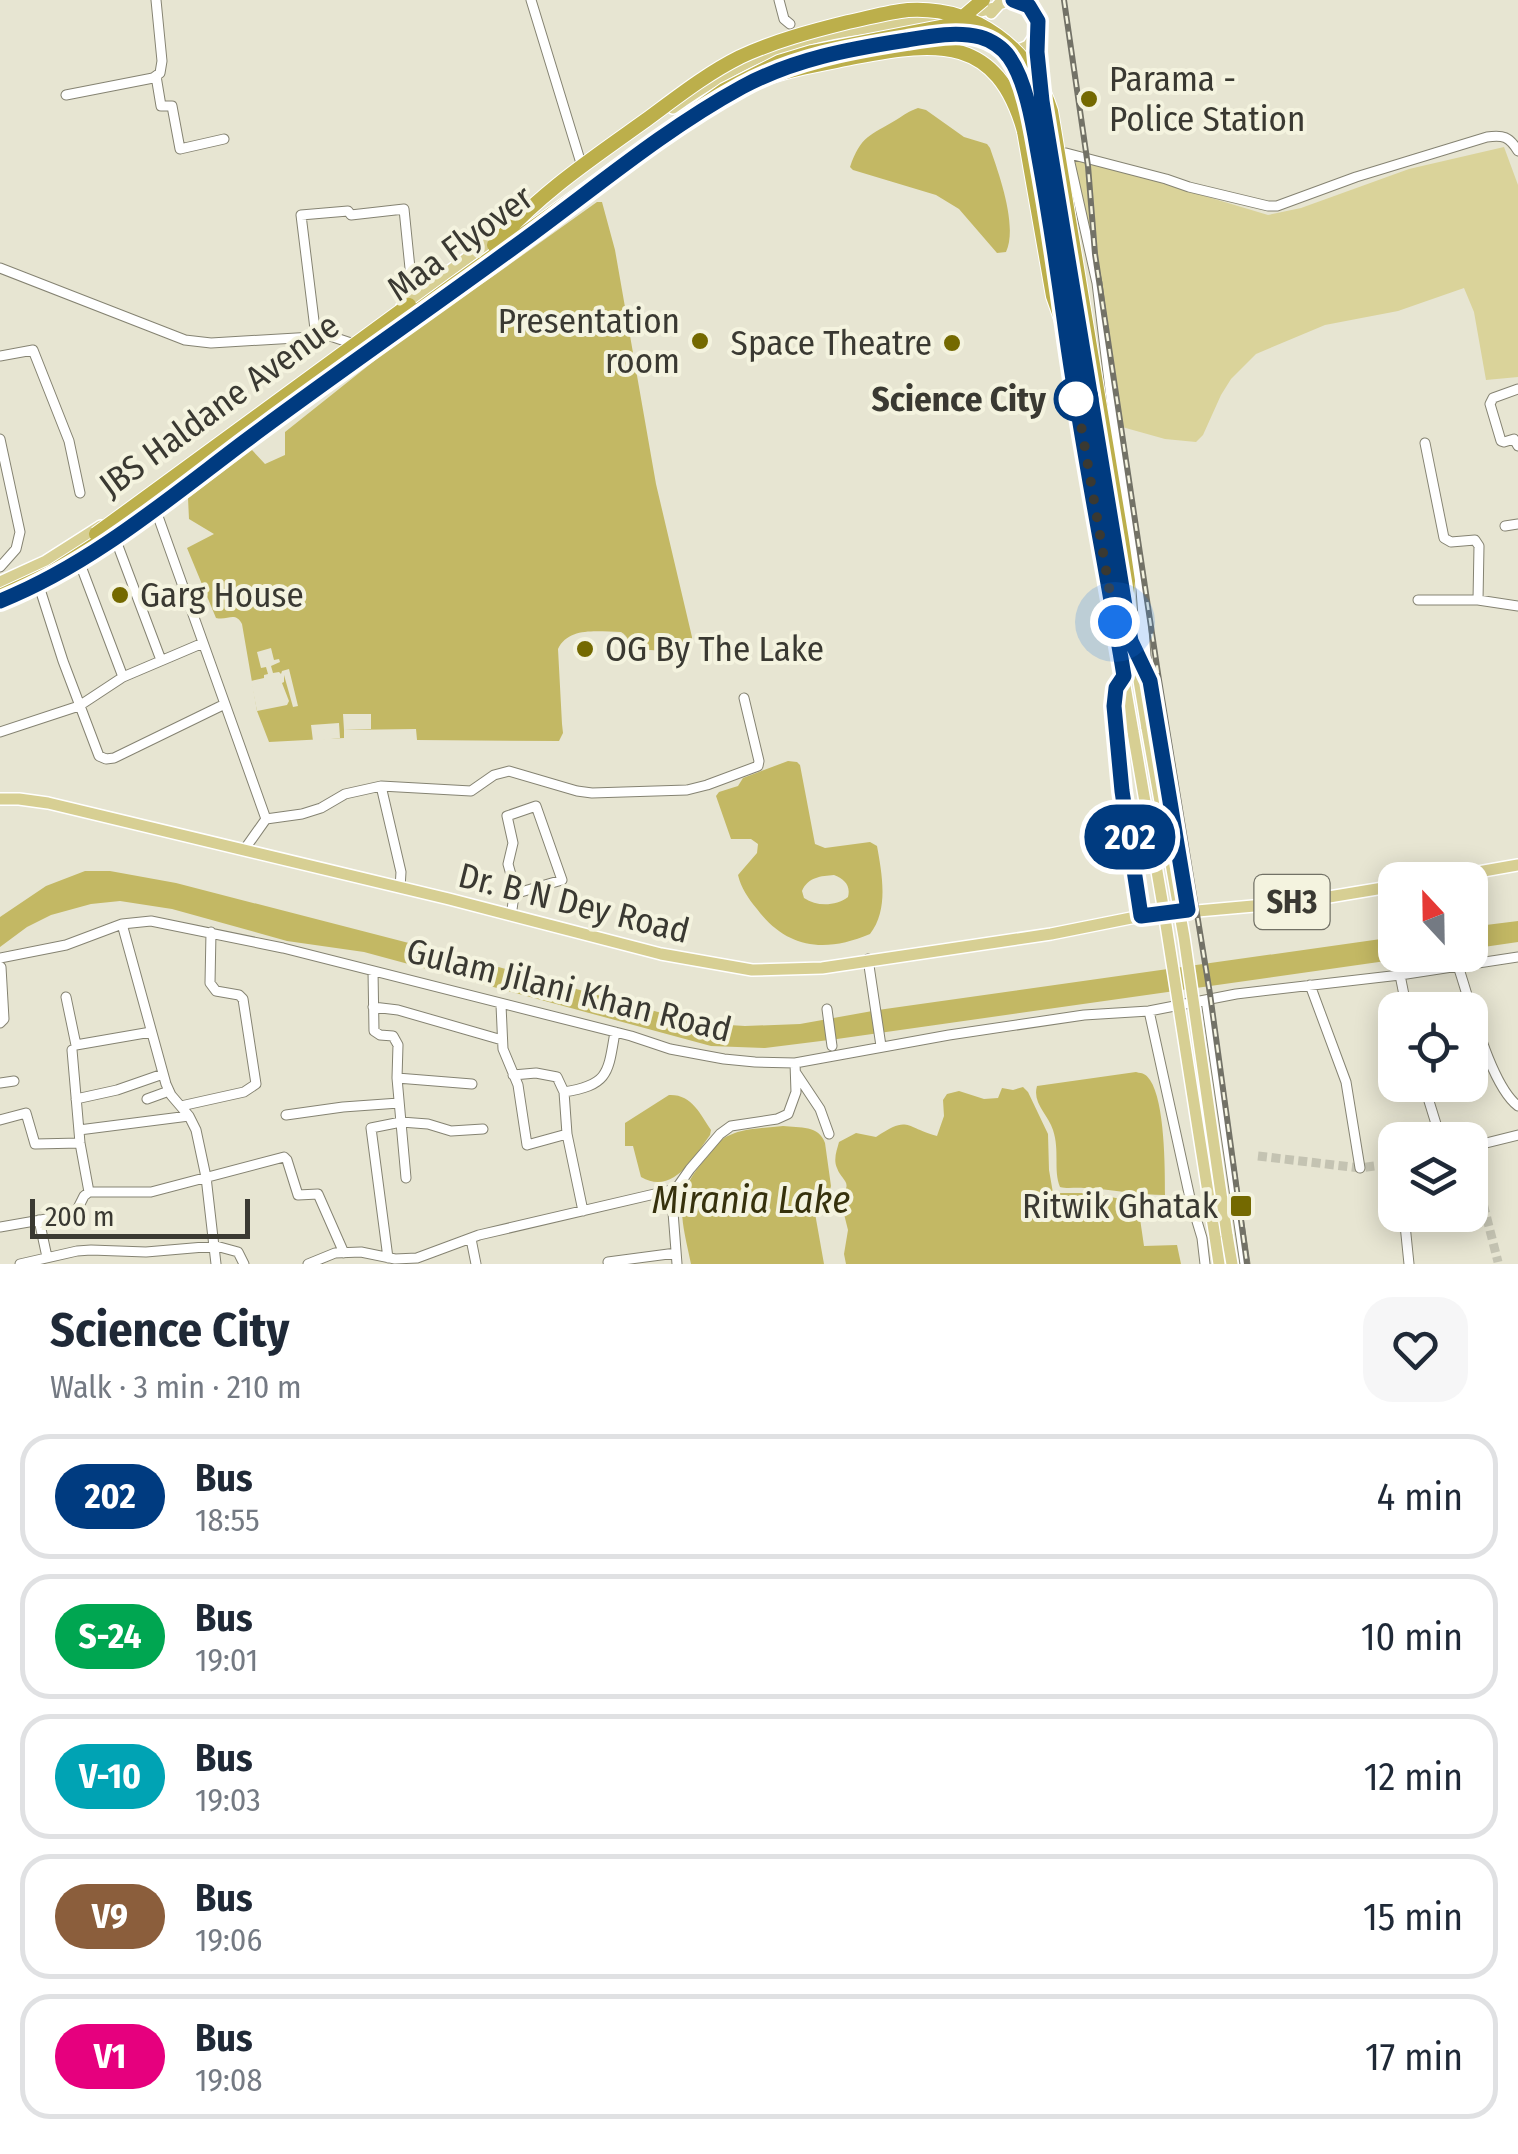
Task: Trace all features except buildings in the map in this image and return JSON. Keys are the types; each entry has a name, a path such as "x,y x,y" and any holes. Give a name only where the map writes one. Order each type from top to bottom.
{"highway":[{"name":"Maa Flyover","path":"0,584 36,571 104,529 727,77 784,51 948,16 972,0"},
{"name":"Maa Flyover","path":"0,599 128,524 724,90 779,62 945,26 1000,2"},
{"path":"494,246 543,194 739,58 828,27 906,10 948,13 985,27 1026,60 1051,110 1122,540 1128,581 1126,612"},
{"path":"701,106 786,71 893,50 936,46 976,59 1000,79 1020,118 1053,296 1066,334"}],"main road":[{"path":"937,0 942,18"},
{"path":"1219,1264 1221,1236 1184,937 1050,148 1037,52 1038,21 1033,6 1000,2 990,14 987,30 1015,68 1034,129 1164,912 1221,1236 1232,1264"},
{"name":"JBS Haldane Avenue","path":"0,584 68,548 600,160 746,62 798,42 942,18 1000,2"},
{"path":"998,47 1020,50 1034,39 1038,30"},
{"name":"JBS Haldane Avenue","path":"0,599 38,583 115,538 690,118 754,81 807,59 876,45 956,35 979,36 998,47"},
{"path":"1131,641 1148,672 1188,910"},
{"path":"1124,676 1116,688 1114,706 1141,916"},
{"name":"Dr. B N Dey Road","path":"0,799 48,802 661,954 752,970 822,968 1141,916"},
{"path":"1488,871 1518,866"},
{"name":"SH3","path":"1141,916 1286,903 1378,889"}],"street":[{"path":"66,95 160,73 156,0"},
{"path":"531,0 580,160"},
{"path":"156,76 161,106 172,106 180,149 224,139"},
{"path":"1050,148 1189,187 1277,206 1356,177 1487,138 1503,136 1512,140 1518,152"},
{"path":"1068,154 1097,283 1114,430 1141,590 1148,672"},
{"path":"316,337 301,215 404,209 413,298"},
{"path":"0,268 184,340 211,343 330,336 352,342 361,356"},
{"path":"0,356 32,350 70,441 80,493"},
{"path":"1517,441 1501,441 1490,404 1493,398 1518,389"},
{"path":"0,439 20,532 16,549 0,567"},
{"path":"1424,442 1444,538 1451,542 1475,540 1478,546 1478,600"},
{"path":"155,508 266,820"},
{"path":"1505,526 1518,524"},
{"path":"115,538 161,660"},
{"path":"79,561 123,677"},
{"path":"38,583 62,661 99,756 114,758 226,704"},
{"path":"1418,600 1478,600 1518,606"},
{"path":"0,732 79,706 123,677 204,642"},
{"path":"244,850 266,820 302,814 345,794 381,786 464,792 509,771 582,792 699,788 758,766 744,698"},
{"path":"381,786 401,872 400,888"},
{"path":"511,916 514,894 508,864 513,843 507,816 536,806 562,880 514,894"},
{"name":"Gulam Jilani Khan Road","path":"1,962 122,924 151,920 374,971 670,1049 795,1068 881,1042 1084,1015 1149,1011 1419,972"},
{"path":"122,924 169,1092 196,1130 216,1264"},
{"path":"180,1106 244,1092 256,1084 242,999 216,991 210,983 211,932"},
{"name":"Gulam Jilani Khan Road","path":"1488,962 1518,957"},
{"path":"868,960 881,1042"},
{"path":"0,1023 4,1019 1,962"},
{"path":"374,971 374,1031 396,1040 406,1178"},
{"path":"1400,975 1403,992"},
{"path":"1310,985 1346,1082 1360,1168"},
{"path":"66,997 76,1045 151,1032"},
{"path":"1206,1000 1245,1264"},
{"path":"501,1005 502,1040 518,1085 527,1145 567,1134"},
{"path":"373,1007 398,1010 502,1040"},
{"path":"827,1010 832,1046"},
{"path":"1149,1011 1205,1264"},
{"path":"564,1092 587,1088 603,1077 610,1066 615,1032"},
{"path":"72,1050 89,1192"},
{"path":"1488,1054 1504,1090 1518,1106"},
{"path":"795,1068 820,1109 829,1134"},
{"path":"608,1262 676,1258 676,1189 720,1134 731,1126 788,1114 796,1092 795,1068"},
{"path":"514,1075 536,1073 557,1077 564,1092 567,1134 583,1211"},
{"path":"76,1099 163,1074"},
{"path":"397,1078 472,1084"},
{"path":"0,1083 14,1082"},
{"path":"1504,1090 1518,1086"},
{"path":"147,1099 169,1092"},
{"path":"286,1114 400,1103"},
{"path":"0,1120 26,1113 36,1144 80,1142"},
{"path":"79,1130 189,1116"},
{"path":"388,1258 371,1128 401,1122 451,1131 483,1129"},
{"path":"1488,1142 1518,1135"},
{"path":"0,1227 75,1214 89,1192 151,1192 286,1158 297,1194 318,1194 344,1253"},
{"path":"308,1264 325,1261 335,1254 362,1252 388,1258 417,1258 471,1239 676,1189"},
{"path":"39,1220 47,1257"},
{"path":"1406,1232 1409,1264"},
{"path":"471,1239 476,1264"},
{"path":"20,1264 91,1250 146,1252 216,1246 238,1252 244,1264"},
{"path":"146,1252 148,1264"},
{"path":"434,1252 439,1264"}],"shaded area":[{"path":"1504,147 1518,185 1518,377 1486,380 1474,312 1464,288 1398,311 1325,325 1256,354 1231,379 1196,442 1165,439 1115,425 1075,157 1268,215 1301,208 1409,169"}],"water":[{"path":"918,108 964,137 990,148 1009,215 1006,252 997,253 959,209 936,195 850,167 867,138"},
{"path":"602,202 615,250 656,484 692,646 680,652 635,649 621,632 585,632 569,637 558,649 563,733 559,741 417,740 416,729 344,730 344,738 269,742 257,711 242,624 234,617 216,618 187,548 214,534 189,519 188,498 252,450 265,464 285,455 285,432 408,334"},
{"path":"788,761 797,762 815,844 825,848 870,842 877,846 882,903 870,934 838,944 808,944 781,932 757,909 738,875 757,853 758,844 751,839 731,839 716,796 738,786 743,778","holes":["834,875 848,886 848,897 826,904 804,898 802,891 811,880"]},
{"path":"85,871 110,871 176,883 463,957 697,1023 745,1026 800,1024 1378,939 1378,962 837,1039 765,1048 711,1046 364,952 287,941 172,909 120,901 51,915 0,947 0,917 46,886"},
{"path":"1518,921 1518,942 1488,946 1488,925"},
{"path":"1136,1072 1150,1080 1159,1103 1165,1195 1060,1187 1055,1138 1039,1103 1037,1086"},
{"path":"1023,1087 1048,1134 1053,1193 1092,1193 1135,1202 1144,1246 1177,1245 1181,1264 846,1264 848,1230 840,1198 847,1185 836,1165 839,1142 856,1133 876,1137 901,1125 937,1136 947,1094 959,1091 984,1099 998,1098 1002,1088"},
{"path":"669,1095 689,1101 711,1130 682,1171 663,1182 652,1182 641,1177 633,1146 625,1146 625,1123"},
{"name":"Mirania Lake","path":"783,1126 814,1130 825,1143 831,1186 815,1196 813,1202 824,1264 691,1264 682,1207 697,1170 726,1137"}],"pier":[{"path":"271,648 274,660 280,662 271,666 273,673 289,669 298,706 293,707 284,675 287,705 257,711 251,681 268,674 266,667 261,668 257,652"},
{"path":"343,714 371,714 371,729 344,730"},
{"path":"339,723 340,738 313,741 311,725"}],"tunnel":[{"path":"1258,1156 1360,1168 1378,1165"},
{"path":"1488,1223 1498,1262"}],"railway":[{"path":"1064,0 1088,166 1095,254 1210,994 1247,1264"}],"bus line":[{"name":"202","path":"0,601 108,543 616,171 690,118 744,86 786,66 840,51 926,37 979,36 1008,55 1034,129 1124,676 1116,688 1114,706 1141,916 1188,910 1150,681 1131,641 1126,612 1042,101 1038,21 1029,6 1013,0"}],"place":[{"name":"Parama - Police Station","path":"1089,99"},
{"name":"Presentation room","path":"700,341"},
{"name":"Space Theatre","path":"952,343"},
{"name":"Science City","path":"1076,399"},
{"name":"Garg House","path":"120,595"},
{"name":"OG By The Lake","path":"585,649"},
{"name":"Ritwik Ghatak","path":"1241,1206"}],"route":[{"path":"1076,399 1115,622"}]}
